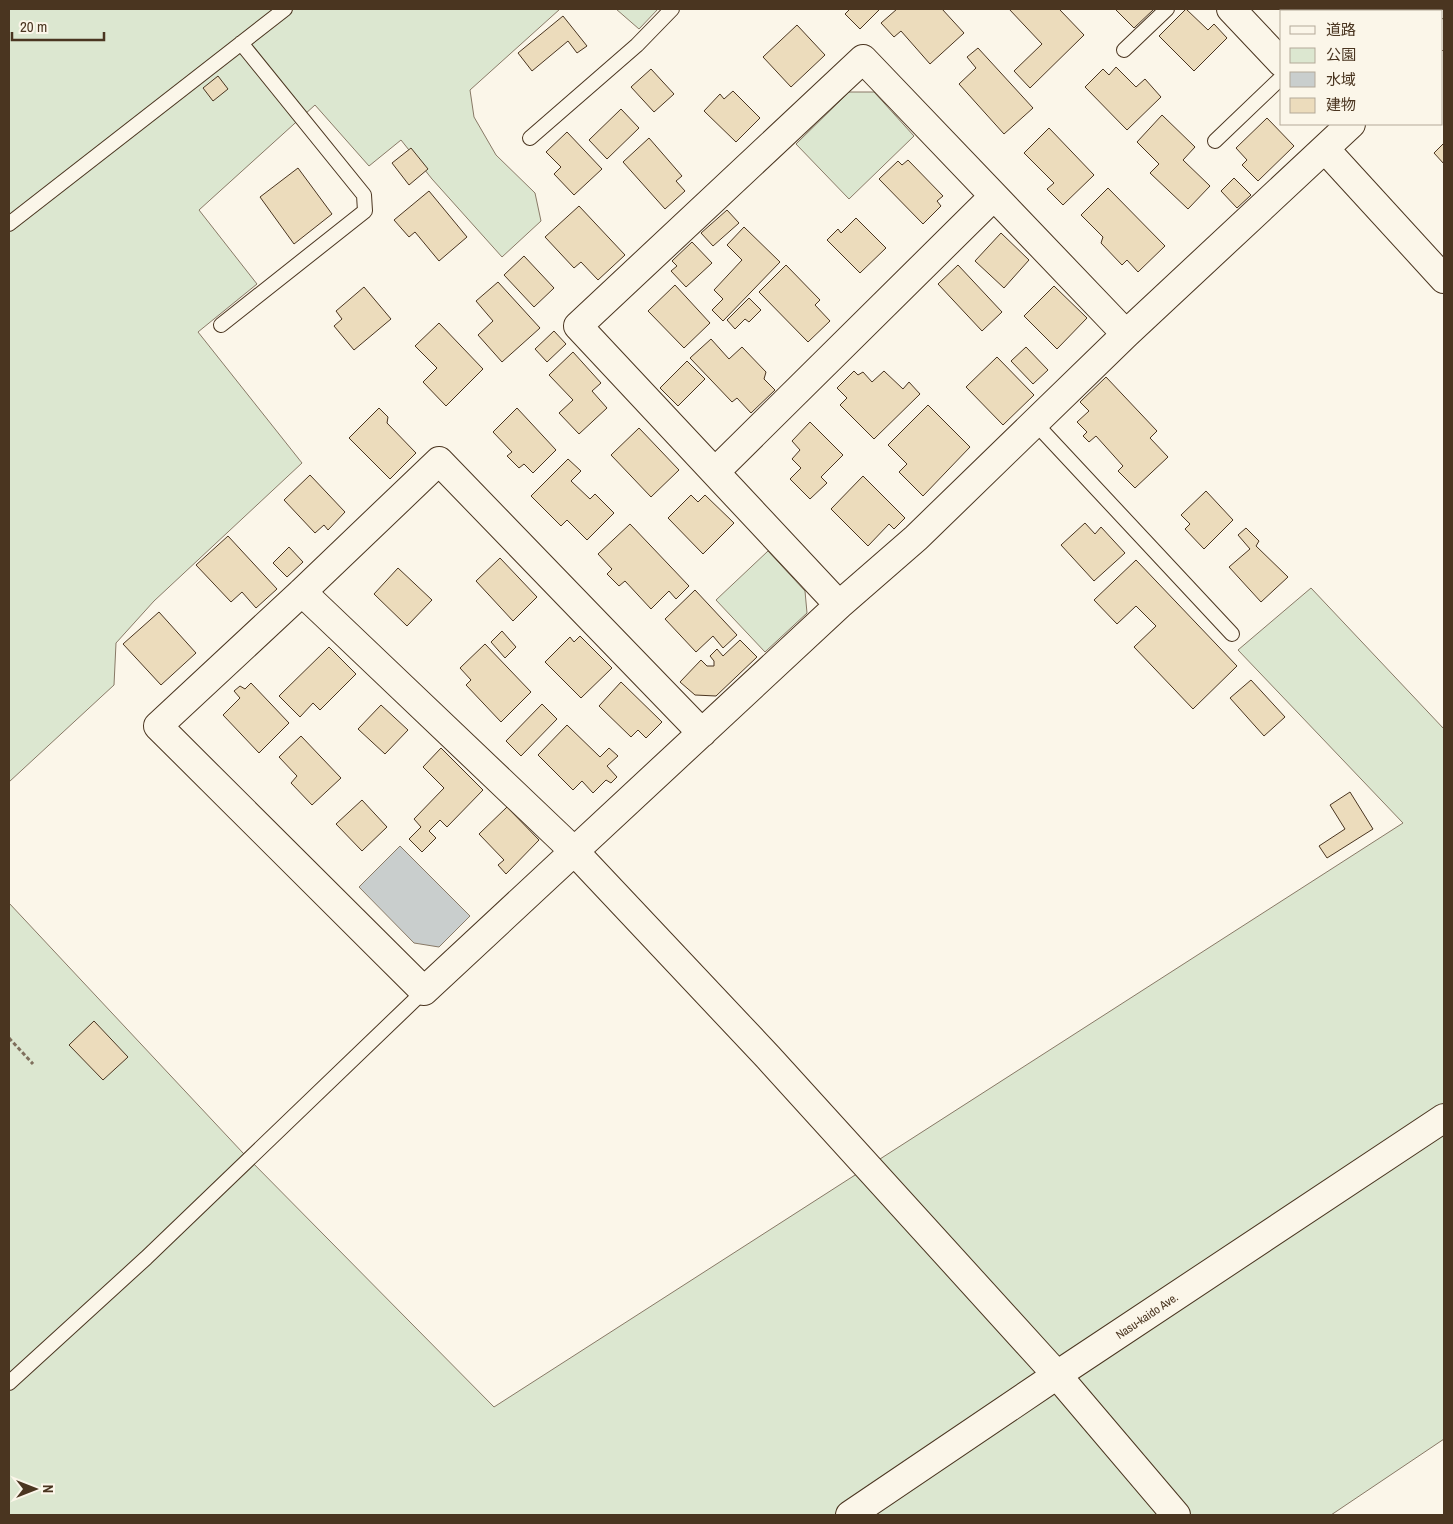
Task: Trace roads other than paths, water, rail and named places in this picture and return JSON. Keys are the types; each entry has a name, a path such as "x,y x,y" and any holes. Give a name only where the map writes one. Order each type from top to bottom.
{"street":[{"path":"1231,9 1280,61"},
{"path":"839,605 578,326 863,59 1126,334"},
{"path":"702,733 439,461 158,726 424,991 702,733 839,605 916,538 1126,334 1325,149 1345,126"},
{"path":"1325,149 1444,279"},
{"path":"715,472 994,196"},
{"path":"302,592 574,851 768,1057 1057,1375 1176,1515"},
{"name":"Nasu-kaido Ave.","path":"850,1515 1444,1118"}],"lane":[{"path":"9,224 285,9"},
{"path":"530,138 636,45 672,9"},
{"path":"1124,50 1167,9"},
{"path":"221,325 365,211 364,195 241,43"},
{"path":"1215,142 1280,79"},
{"path":"1035,423 1232,634"},
{"path":"9,1383 146,1258 424,991"}],"water":[{"path":"400,846 470,916 439,947 414,943 359,887"}]}
